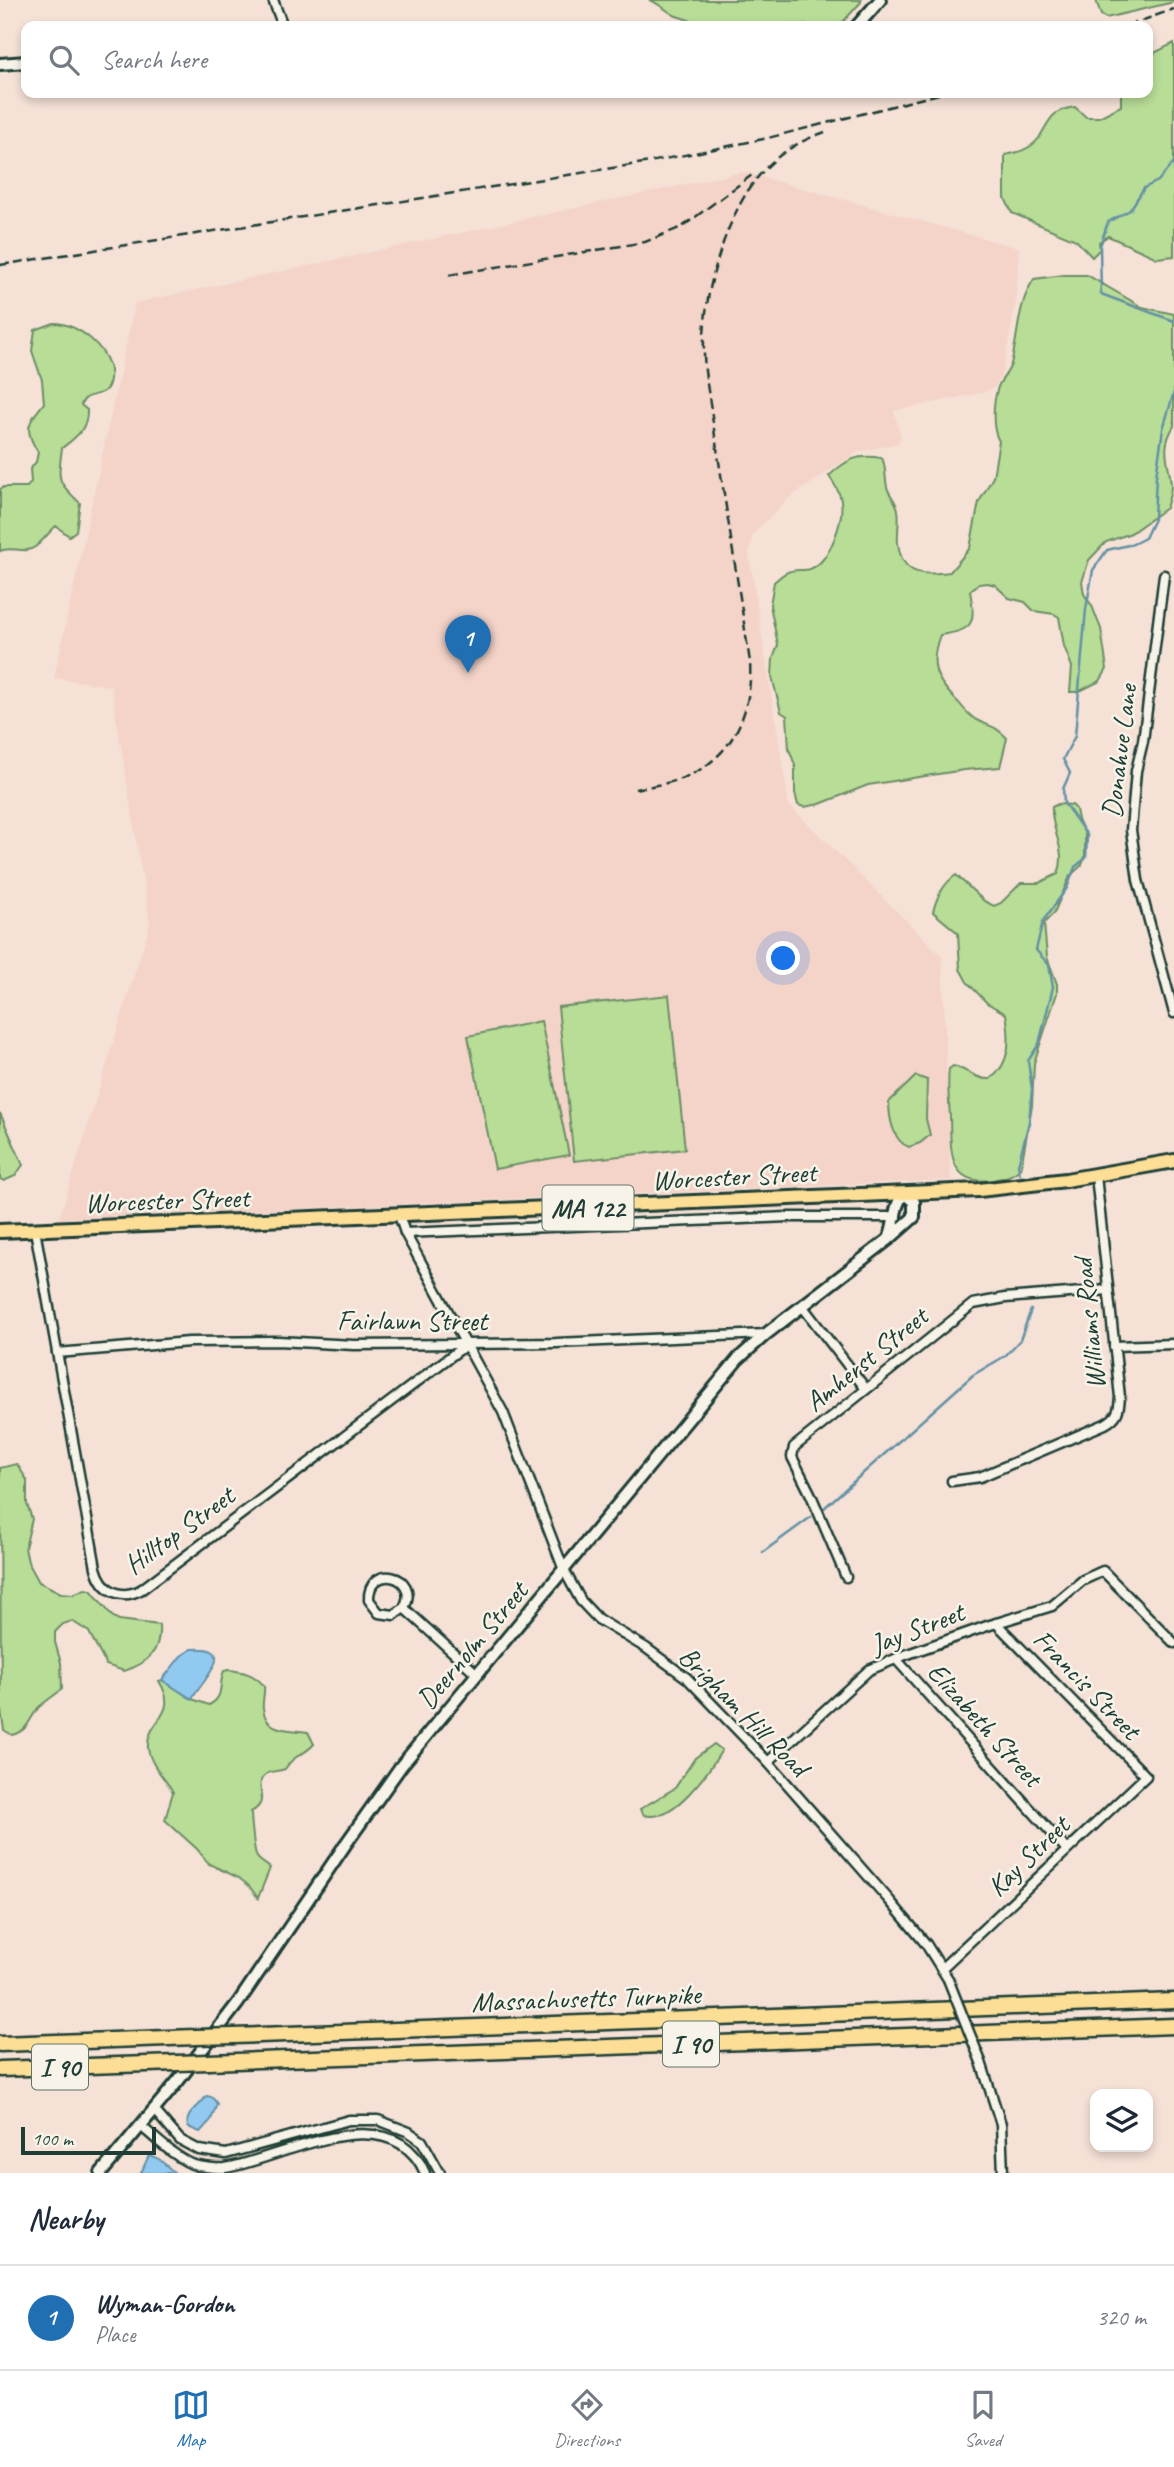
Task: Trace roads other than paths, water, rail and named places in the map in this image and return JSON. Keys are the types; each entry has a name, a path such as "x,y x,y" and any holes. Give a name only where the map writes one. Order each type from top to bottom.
{"highway":[{"name":"Massachusetts Turnpike","path":"0,2044 1174,2001"},
{"name":"Massachusetts Turnpike","path":"0,2069 1174,2026"}],"main road":[{"name":"Worcester Street","path":"0,1231 1010,1188 1096,1176 1174,1161"}],"street":[{"path":"273,0 281,21"},
{"path":"861,21 880,0"},
{"path":"0,64 21,62"},
{"name":"Donahue Lane","path":"1164,575 1131,823 1138,880 1174,1013"},
{"name":"Williams Road","path":"953,1481 980,1477 1114,1419 1119,1412 1120,1397 1096,1176"},
{"path":"890,1239 897,1202 904,1193"},
{"name":"Deernolm Street","path":"101,2173 238,2003 401,1766 726,1373 766,1334 890,1239 914,1217 914,1202 904,1193"},
{"name":"Brigham Hill Road","path":"399,1215 405,1233 510,1426 564,1570 581,1601 593,1615 687,1678 768,1762 896,1908 942,1968 981,2062 1001,2124 1003,2173"},
{"path":"405,1233 788,1217 896,1217"},
{"name":"Hilltop Street","path":"35,1230 98,1574 108,1589 114,1592 128,1595 142,1589 467,1344"},
{"name":"Amherst Street","path":"846,1577 791,1452 794,1447 973,1304 1004,1298 1108,1290"},
{"path":"803,1307 866,1389"},
{"name":"Fairlawn Street","path":"57,1353 189,1342 556,1343 766,1334"},
{"path":"1114,1346 1174,1344"},
{"name":"Jay Street","path":"768,1762 863,1674 896,1659 1057,1604 1083,1580 1102,1571 1174,1643"},
{"path":"388,1577 400,1580 408,1595 404,1608 391,1616 379,1613 369,1600 373,1585 379,1579 388,1577"},
{"path":"404,1608 477,1674"},
{"name":"Francis Street","path":"996,1623 1146,1776"},
{"name":"Elizabeth Street","path":"896,1659 1067,1850"},
{"name":"Kay Street","path":"942,1968 1146,1776"},
{"path":"154,2110 180,2140 198,2150 226,2154 349,2120 378,2120 409,2132 422,2141 440,2173"},
{"path":"141,2126 161,2144 195,2165 223,2168 338,2135 382,2135 406,2148 425,2173"}],"water":[{"path":"192,1649 206,1649 214,1653 216,1658 214,1666 192,1699 162,1680 181,1656"},
{"path":"206,2096 212,2097 217,2104 211,2120 200,2132 188,2127 187,2122 190,2114"},
{"path":"149,2155 159,2159 175,2173 141,2173"}],"waterway":[{"path":"1174,162 1158,181 1144,188 1130,210 1108,222 1100,246 1101,294 1174,321"},
{"path":"1020,1174 1018,1165 1029,1122 1032,1089 1028,1061 1039,1044 1053,987 1049,965 1036,950 1043,921 1067,888 1075,867 1086,858 1087,835 1064,803 1063,789 1070,773 1063,759 1075,736 1086,609 1093,570 1107,550 1133,544 1145,538 1154,519 1156,476 1163,429 1174,392"},
{"path":"823,1509 973,1375 1005,1356 1020,1340 1031,1310"},
{"path":"763,1552 811,1517"}],"railway":[{"path":"1141,21 1174,9"},
{"path":"0,265 650,162 768,138 924,98"},
{"path":"635,789 683,778 715,759 736,732 748,699 750,662 705,371 707,306 723,243 749,189 787,150 825,132"},
{"path":"449,275 645,242 682,227 752,175"}],"place":[{"name":"Wyman-Gordon","path":"468,673"}]}
